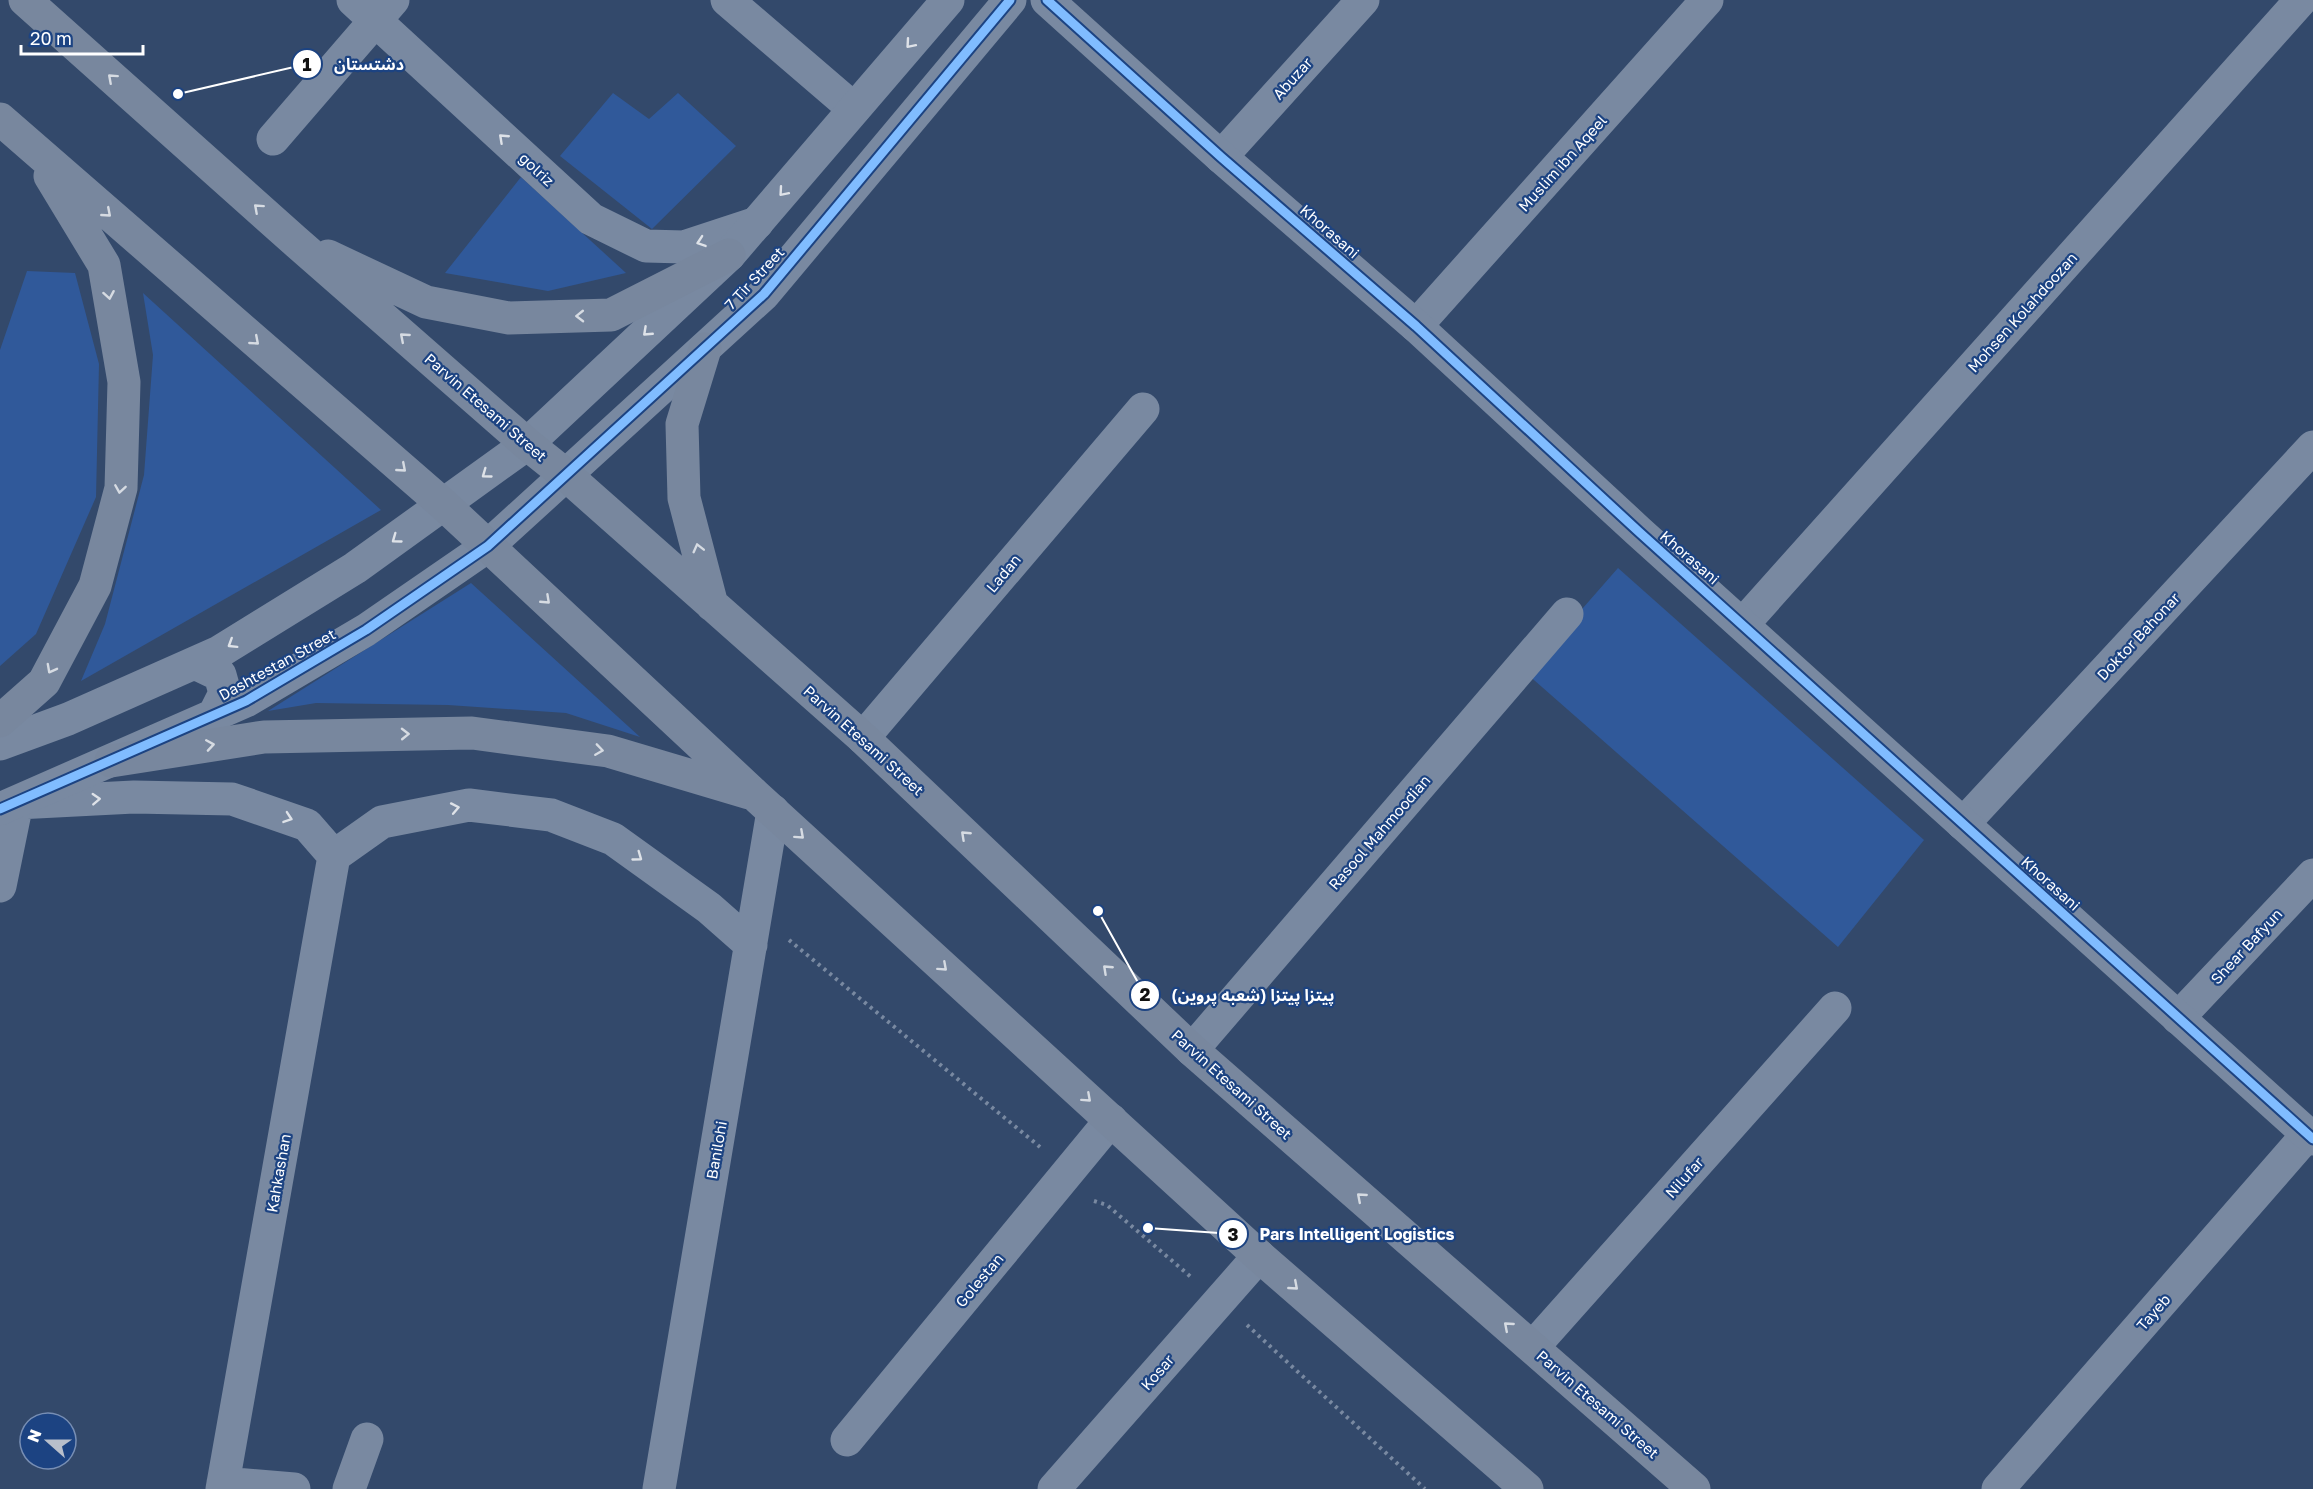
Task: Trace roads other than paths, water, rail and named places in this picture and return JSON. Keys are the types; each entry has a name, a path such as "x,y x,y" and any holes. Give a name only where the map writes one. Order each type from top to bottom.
{"main road":[{"name":"Parvin Etesami Street","path":"25,0 294,240 567,476 863,738 1192,1050 1694,1489"},
{"path":"0,120 444,505 1259,1256 1527,1489"},
{"path":"0,721 44,682 95,586 122,488 124,382 104,265 36,151"},
{"path":"294,240 426,302 509,318 611,315 729,255"},
{"path":"705,349 682,424 684,498 712,605"},
{"path":"111,760 264,737 471,733 608,751 765,803"}],"street":[{"path":"727,0 854,109"},
{"path":"0,744 68,719 219,652 355,568 528,444 729,255 948,0"},
{"name":"7 Tir Street","path":"488,546 764,294 1010,0"},
{"name":"Khorasani","path":"1047,0 1221,157 1416,326 1638,531 2311,1137"},
{"name":"Abuzar","path":"1221,157 1363,0"},
{"name":"Muslim ibn Aqeel","path":"1416,326 1707,0"},
{"name":"Mohsen Kolahdoozan","path":"1743,624 2301,0"},
{"path":"273,139 374,7"},
{"name":"golriz","path":"374,7 591,219 646,246 677,247 684,247 757,223"},
{"path":"757,223 754,247 761,261 775,265 789,264"},
{"name":"Ladan","path":"863,738 1143,409"},
{"name":"Doktor Bahonar","path":"1964,824 2313,447"},
{"name":"Dashtestan Street","path":"8,806 246,701 366,630 488,546"},
{"name":"Rasool Mahmoodian","path":"1192,1050 1567,614"},
{"path":"195,663 220,675 225,693 214,716"},
{"path":"0,886 8,806 134,798 232,800 307,825 334,856 382,822 469,805 551,815 614,839 709,908 751,945"},
{"name":"Banilohi","path":"659,1489 751,945 765,803"},
{"name":"Kahkashan","path":"223,1486 334,856"},
{"name":"Shear Bafyun","path":"2178,1018 2313,875"},
{"name":"Nilufar","path":"1533,1347 1835,1008"},
{"name":"Golestan","path":"847,1440 1111,1120"},
{"name":"Tayeb","path":"1998,1489 2311,1137"},
{"name":"Kosar","path":"1054,1489 1259,1256"},
{"path":"350,1489 367,1438"},
{"path":"223,1486 294,1489"}],"place":[{"name":"دشتستان","path":"178,94"},
{"name":"پیتزا پیتزا (شعبه پروین)","path":"1098,911"},
{"name":"Pars Intelligent Logistics","path":"1148,1228"}]}
